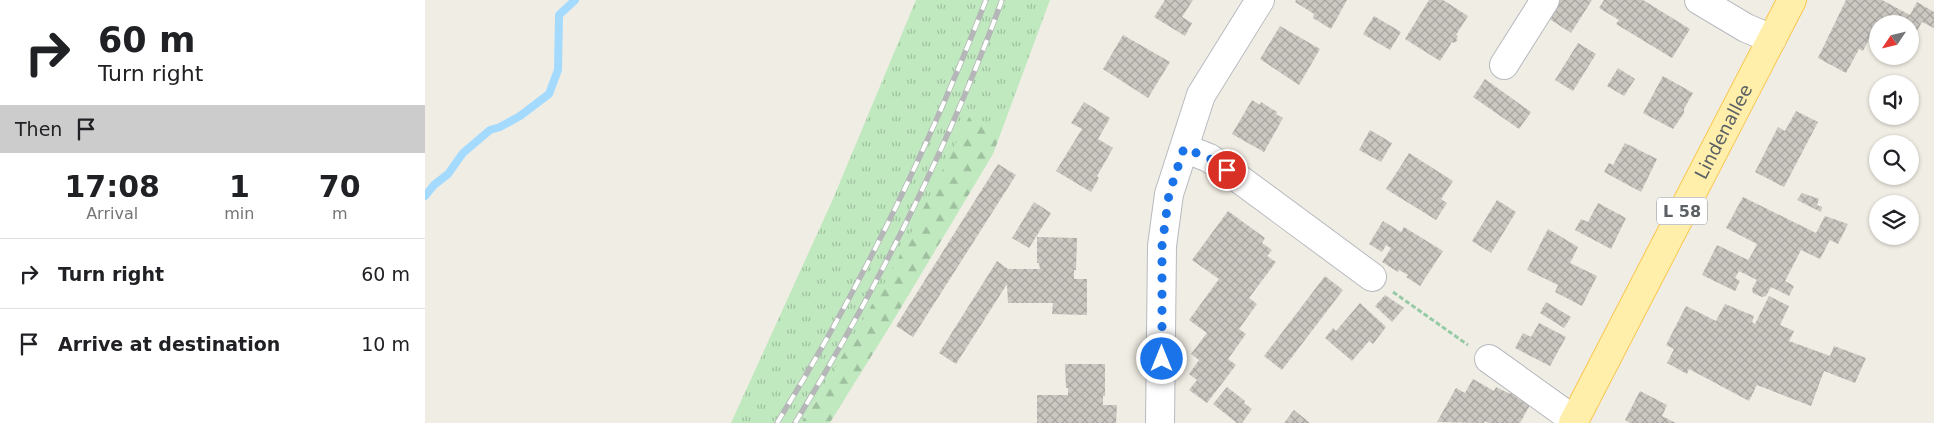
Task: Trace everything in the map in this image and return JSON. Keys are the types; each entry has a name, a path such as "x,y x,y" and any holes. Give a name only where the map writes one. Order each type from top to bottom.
{"main road":[{"name":"Lindenallee","path":"1573,421 1792,0"}],"street":[{"path":"1166,421 1162,246 1169,194 1201,95 1260,0"},
{"path":"1504,65 1545,0"},
{"path":"1699,0 1746,28 1772,38"},
{"path":"1184,148 1209,158 1227,170 1380,283"},
{"path":"1489,360 1573,421"}],"path":[{"path":"1380,283 1489,360"}],"green space":[{"path":"916,0 1050,0 1003,127 801,423 731,423 833,199"},
{"path":"969,117 1003,127 993,154 831,421 829,423 801,423 817,400 897,261"}],"building":[{"path":"1165,0 1193,0 1182,17 1192,23 1185,36 1154,17"},
{"path":"1296,0 1347,0 1331,29 1313,18 1314,14 1295,2"},
{"path":"1429,0 1443,0 1468,16 1456,35 1458,40 1454,43 1452,42 1440,61 1405,39"},
{"path":"1555,0 1592,0 1571,33 1545,16"},
{"path":"1604,0 1643,0 1690,29 1672,58 1616,24 1619,20 1599,8"},
{"path":"1846,0 1882,0 1910,15 1869,15 1869,40 1863,51 1859,49 1846,73 1818,58"},
{"path":"1917,2 1934,12 1934,28 1922,22 1919,28 1919,15 1910,15"},
{"path":"1374,16 1401,32 1390,50 1363,34"},
{"path":"1280,26 1320,49 1299,85 1260,59"},
{"path":"1123,35 1170,62 1148,98 1103,69"},
{"path":"1578,43 1596,54 1573,91 1555,80"},
{"path":"1618,68 1635,79 1624,96 1607,86"},
{"path":"1663,76 1693,93 1684,109 1684,113 1673,129 1643,113"},
{"path":"1485,79 1531,112 1519,129 1473,97"},
{"path":"1252,100 1260,105 1261,102 1283,118 1264,152 1232,134"},
{"path":"1084,102 1110,118 1098,139 1113,148 1097,176 1099,178 1091,192 1056,171 1082,129 1071,123"},
{"path":"1796,111 1818,122 1784,187 1755,172 1778,127 1785,131"},
{"path":"1370,130 1392,143 1381,162 1359,150"},
{"path":"1625,143 1657,159 1641,192 1604,172 1609,163 1613,165"},
{"path":"1409,153 1453,181 1441,199 1447,203 1436,220 1386,189"},
{"path":"998,164 1016,175 913,337 896,326"},
{"path":"1802,193 1819,199 1817,205 1822,207 1821,212 1797,200"},
{"path":"1743,197 1816,233 1825,216 1848,224 1838,244 1830,240 1820,259 1801,250 1785,281 1794,286 1789,296 1771,287 1766,296 1762,297 1753,293 1752,289 1757,280 1739,271 1735,278 1740,281 1735,291 1702,275 1717,245 1748,260 1753,252 1757,244 1726,228"},
{"path":"1497,200 1516,212 1491,253 1472,241"},
{"path":"1034,202 1051,213 1029,248 1012,238"},
{"path":"1598,203 1626,218 1611,249 1575,230 1581,219 1588,222"},
{"path":"1228,211 1265,238 1262,243 1272,250 1267,256 1276,262 1249,298 1257,304 1239,329 1246,334 1228,359 1236,365 1207,403 1189,390 1197,380 1189,374 1199,360 1191,354 1207,333 1189,320 1219,279 1192,260"},
{"path":"1383,221 1401,232 1404,227 1443,251 1420,286 1406,277 1408,275 1399,270 1398,272 1382,262 1391,248 1386,245 1382,252 1369,244"},
{"path":"1548,229 1578,247 1570,263 1597,276 1582,306 1555,292 1558,285 1527,270"},
{"path":"1037,237 1077,238 1074,279 1087,279 1087,315 1052,314 1053,303 1008,303 1007,284 956,364 939,353 997,261 1008,269 1040,269 1039,263 1037,263"},
{"path":"1325,276 1343,290 1282,370 1264,356"},
{"path":"1385,295 1404,308 1392,322 1375,306"},
{"path":"1769,296 1789,306 1780,325 1794,331 1789,341 1830,356 1834,346 1866,358 1855,383 1824,371 1811,406 1757,385 1749,401 1689,369 1687,374 1667,363 1674,349 1666,345 1686,306 1716,321 1725,304 1754,316 1752,322 1755,324"},
{"path":"1546,302 1571,317 1564,328 1540,313"},
{"path":"1360,303 1386,327 1373,344 1369,341 1352,361 1325,338 1333,328 1336,331"},
{"path":"1539,323 1566,337 1550,366 1515,348 1523,333 1531,337"},
{"path":"1065,364 1105,364 1105,396 1103,396 1103,405 1117,405 1116,423 1037,423 1037,395 1068,395"},
{"path":"1473,379 1494,391 1496,387 1510,394 1513,389 1519,393 1517,398 1530,405 1520,423 1489,423 1485,421 1484,423 1437,422 1456,388 1465,393"},
{"path":"1227,387 1252,409 1242,423 1237,423 1213,404"},
{"path":"1640,391 1667,405 1662,416 1676,423 1630,423 1625,420"},
{"path":"1294,410 1310,423 1284,423"}],"waterway":[{"path":"425,196 434,185 448,174 463,153 490,130 500,127 520,116 549,94 558,70 559,15 575,0"}],"railway":[{"path":"777,423 865,269 917,163 986,0"},
{"path":"795,423 854,321 909,217 958,110 1002,0"}],"route":[{"path":"1162,359 1162,246 1169,194 1184,148 1209,158 1227,170"}]}
